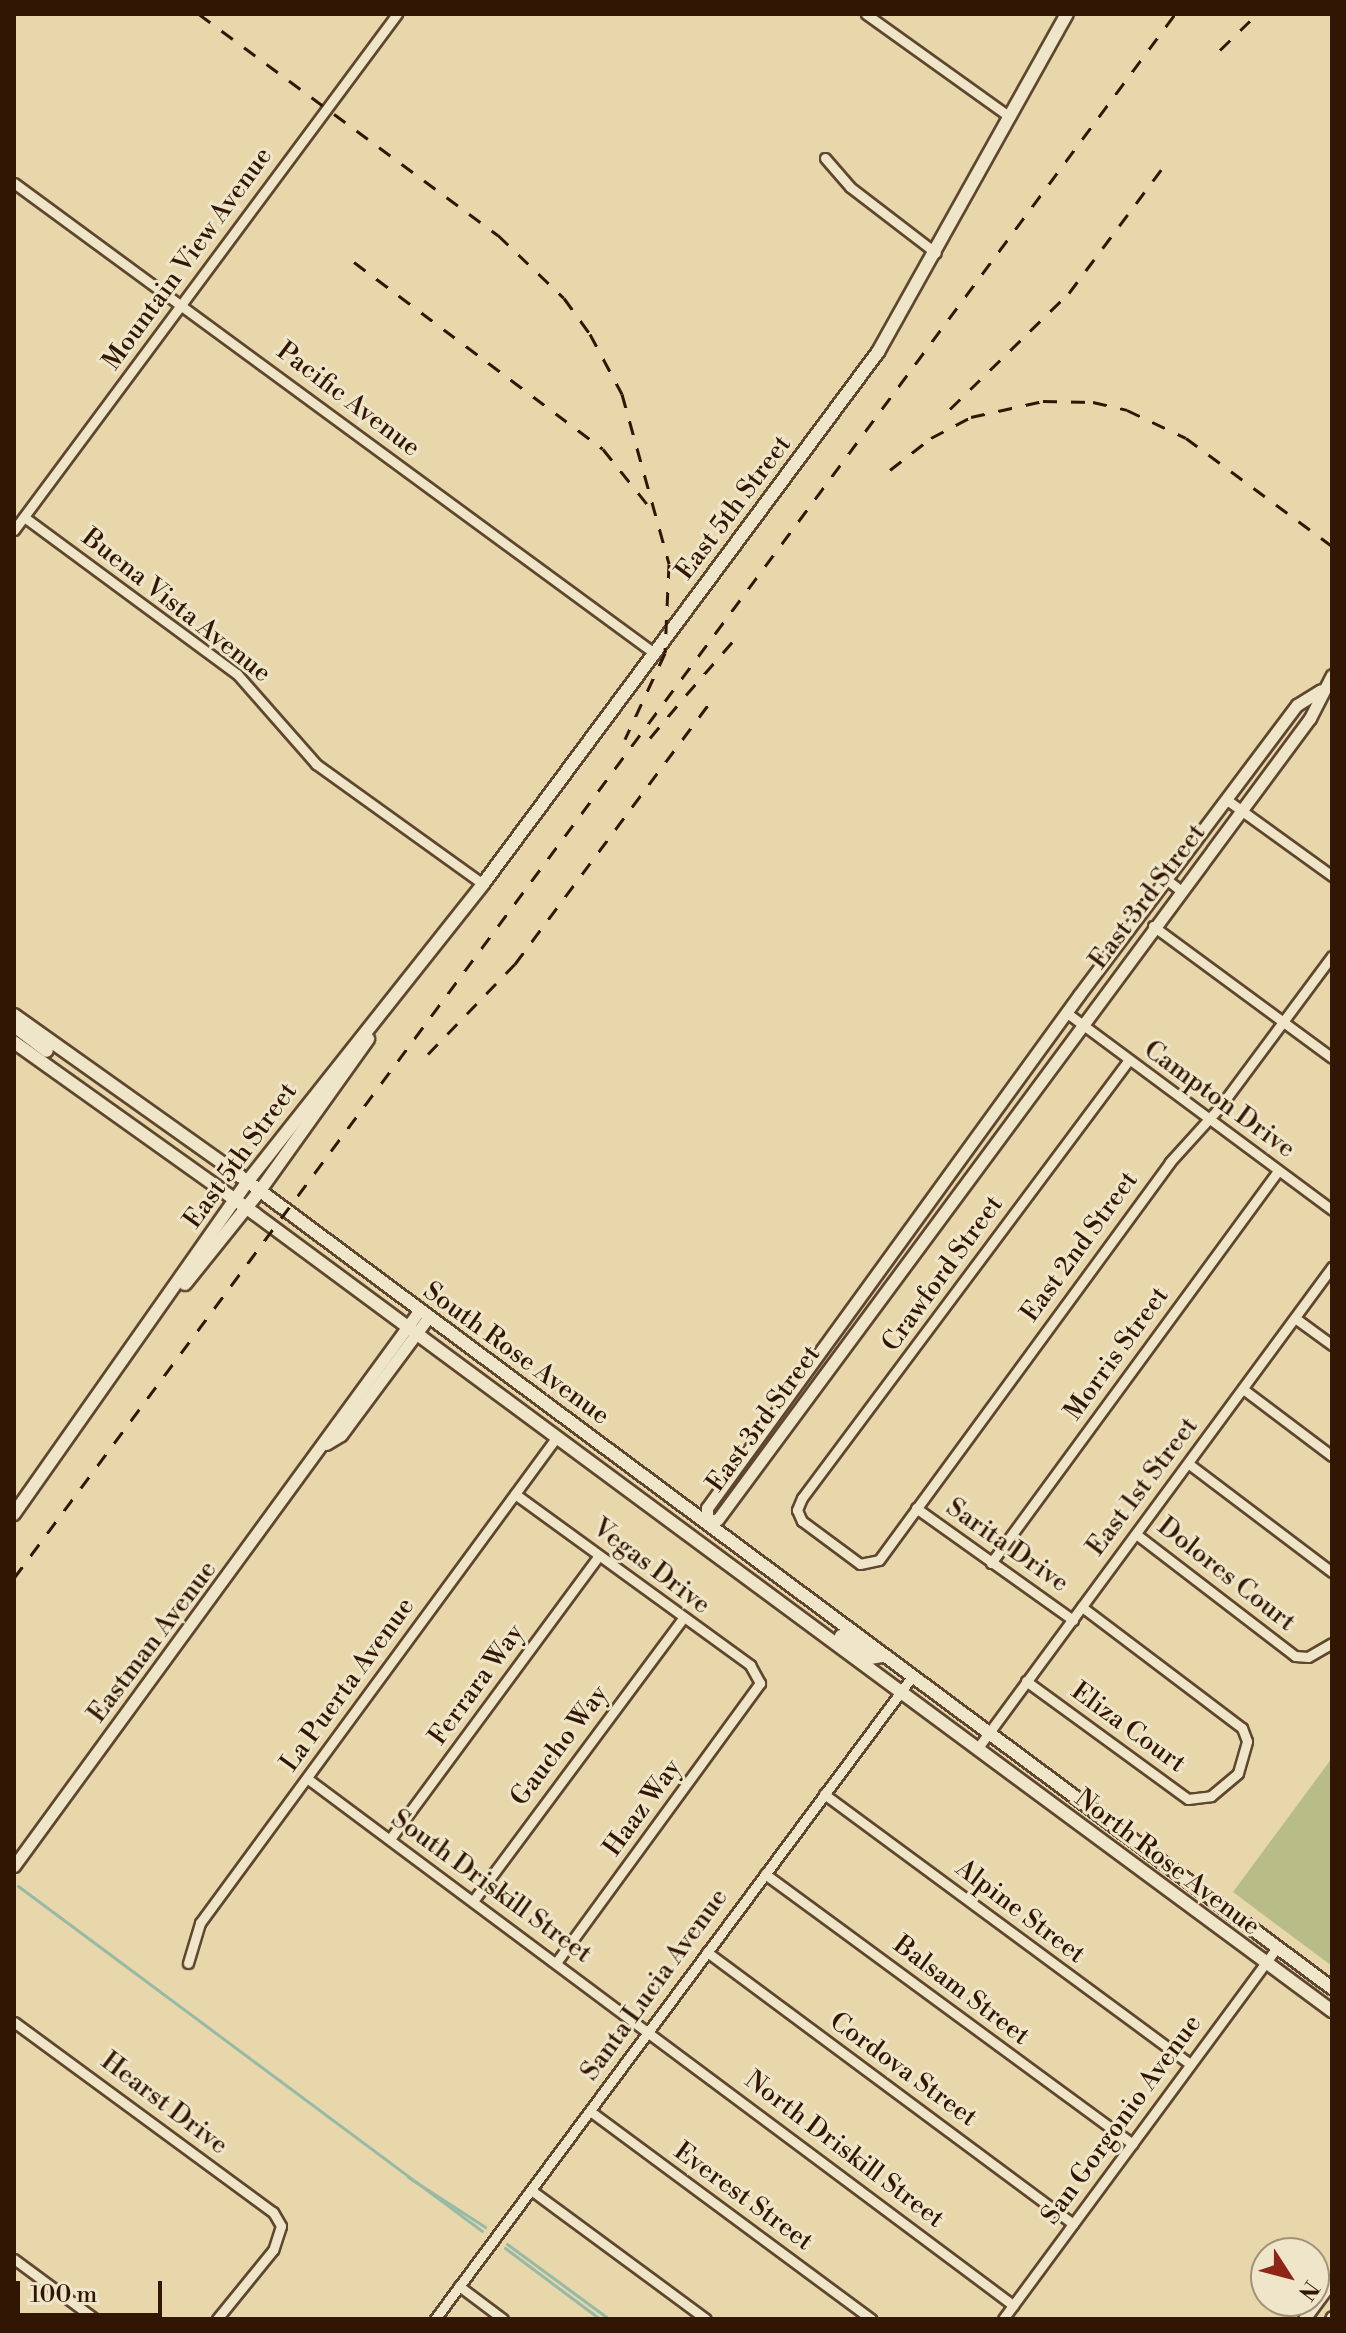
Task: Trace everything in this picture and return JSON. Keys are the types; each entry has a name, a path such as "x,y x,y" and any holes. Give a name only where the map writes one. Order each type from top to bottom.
{"main road":[{"name":"East 5th Street","path":"14,1514 135,1345 234,1199 483,884 878,352 1067,14"},
{"name":"East 5th Street","path":"135,1345 259,1192 393,1001"},
{"name":"South Rose Avenue","path":"14,1015 71,1059 247,1182 707,1522 911,1678 989,1732"},
{"path":"14,1026 59,1060 71,1059"},
{"name":"South Rose Avenue","path":"14,1042 234,1199 977,1749"},
{"path":"801,1616 813,1615 870,1658 882,1656"},
{"name":"North Rose Avenue","path":"989,1732 1332,1988"},
{"name":"North Rose Avenue","path":"977,1749 1332,2011"}],"street":[{"name":"Mountain View Avenue","path":"14,530 397,14"},
{"path":"866,14 1010,117"},
{"path":"825,158 850,187 936,253"},
{"name":"Pacific Avenue","path":"14,183 654,653"},
{"name":"Buena Vista Avenue","path":"24,517 237,674 316,764 483,884"},
{"name":"East 3rd Street","path":"1321,690 1297,705 1067,1013 710,1504 707,1522 718,1519 1081,1023 1310,718 1321,690 1332,675"},
{"path":"1321,690 1332,698"},
{"path":"1227,800 1332,876"},
{"path":"1166,879 1180,890"},
{"path":"1153,926 1332,1058"},
{"name":"East 2nd Street","path":"869,1566 883,1555 1170,1162 1208,1120 1332,956"},
{"name":"Campton Drive","path":"1067,1013 1332,1210"},
{"name":"Crawford Street","path":"869,1566 852,1560 797,1514 802,1498 1128,1061"},
{"name":"Morris Street","path":"991,1563 1278,1171"},
{"name":"East 1st Street","path":"977,1749 1332,1267"},
{"name":"Eastman Avenue","path":"14,1866 326,1444 331,1428 423,1314"},
{"path":"1295,1318 1332,1345"},
{"path":"1243,1389 1332,1456"},
{"name":"La Puerta Avenue","path":"188,1963 200,1923 556,1438"},
{"path":"1189,1464 1332,1572"},
{"name":"Vegas Drive","path":"515,1494 750,1665 759,1678"},
{"name":"Sarita Drive","path":"916,1508 1073,1620"},
{"path":"695,1539 707,1522"},
{"name":"Dolores Court","path":"1136,1534 1295,1656 1308,1657 1332,1643"},
{"name":"Ferrara Way","path":"390,1839 599,1556"},
{"name":"Eliza Court","path":"1026,1681 1188,1799 1211,1796 1238,1773 1247,1741 1242,1728 1082,1607"},
{"name":"Gaucho Way","path":"473,1901 683,1618"},
{"name":"Haaz Way","path":"556,1963 754,1698 759,1678"},
{"name":"Santa Lucia Avenue","path":"435,2319 911,1678"},
{"name":"South Driskill Street","path":"308,1779 648,2031"},
{"name":"Alpine Street","path":"824,1794 1190,2064"},
{"name":"Balsam Street","path":"765,1874 1132,2144"},
{"name":"San Gorgonio Avenue","path":"1003,2319 1277,1947"},
{"name":"Cordova Street","path":"707,1952 1073,2224"},
{"name":"Hearst Drive","path":"14,2022 265,2204 281,2226 273,2250 217,2319"},
{"name":"North Driskill Street","path":"648,2031 1013,2305"},
{"name":"Everest Street","path":"590,2111 871,2319"},
{"path":"531,2190 706,2319"},
{"path":"14,2259 95,2319"},
{"path":"1304,2319 1332,2281"},
{"path":"459,2286 503,2319"}],"green space":[{"path":"1332,1758 1332,1966 1233,1892"}],"waterway":[{"path":"18,1886 482,2231"},
{"path":"408,2177 485,2227"},
{"path":"507,2244 609,2319"},
{"path":"505,2248 600,2319"}],"railway":[{"path":"199,14 498,235 564,298 590,334 622,394 669,564 665,653 625,739"},
{"path":"14,1578 1175,14"},
{"path":"1220,50 1257,14"},
{"path":"950,409 1069,293 1164,166"},
{"path":"354,262 603,449 647,504"},
{"path":"890,470 931,438 971,417 1043,401 1093,402 1127,410 1186,438 1332,546"},
{"path":"686,695 740,633"},
{"path":"428,1054 515,964 714,697"},
{"path":"650,738 681,701"}]}
